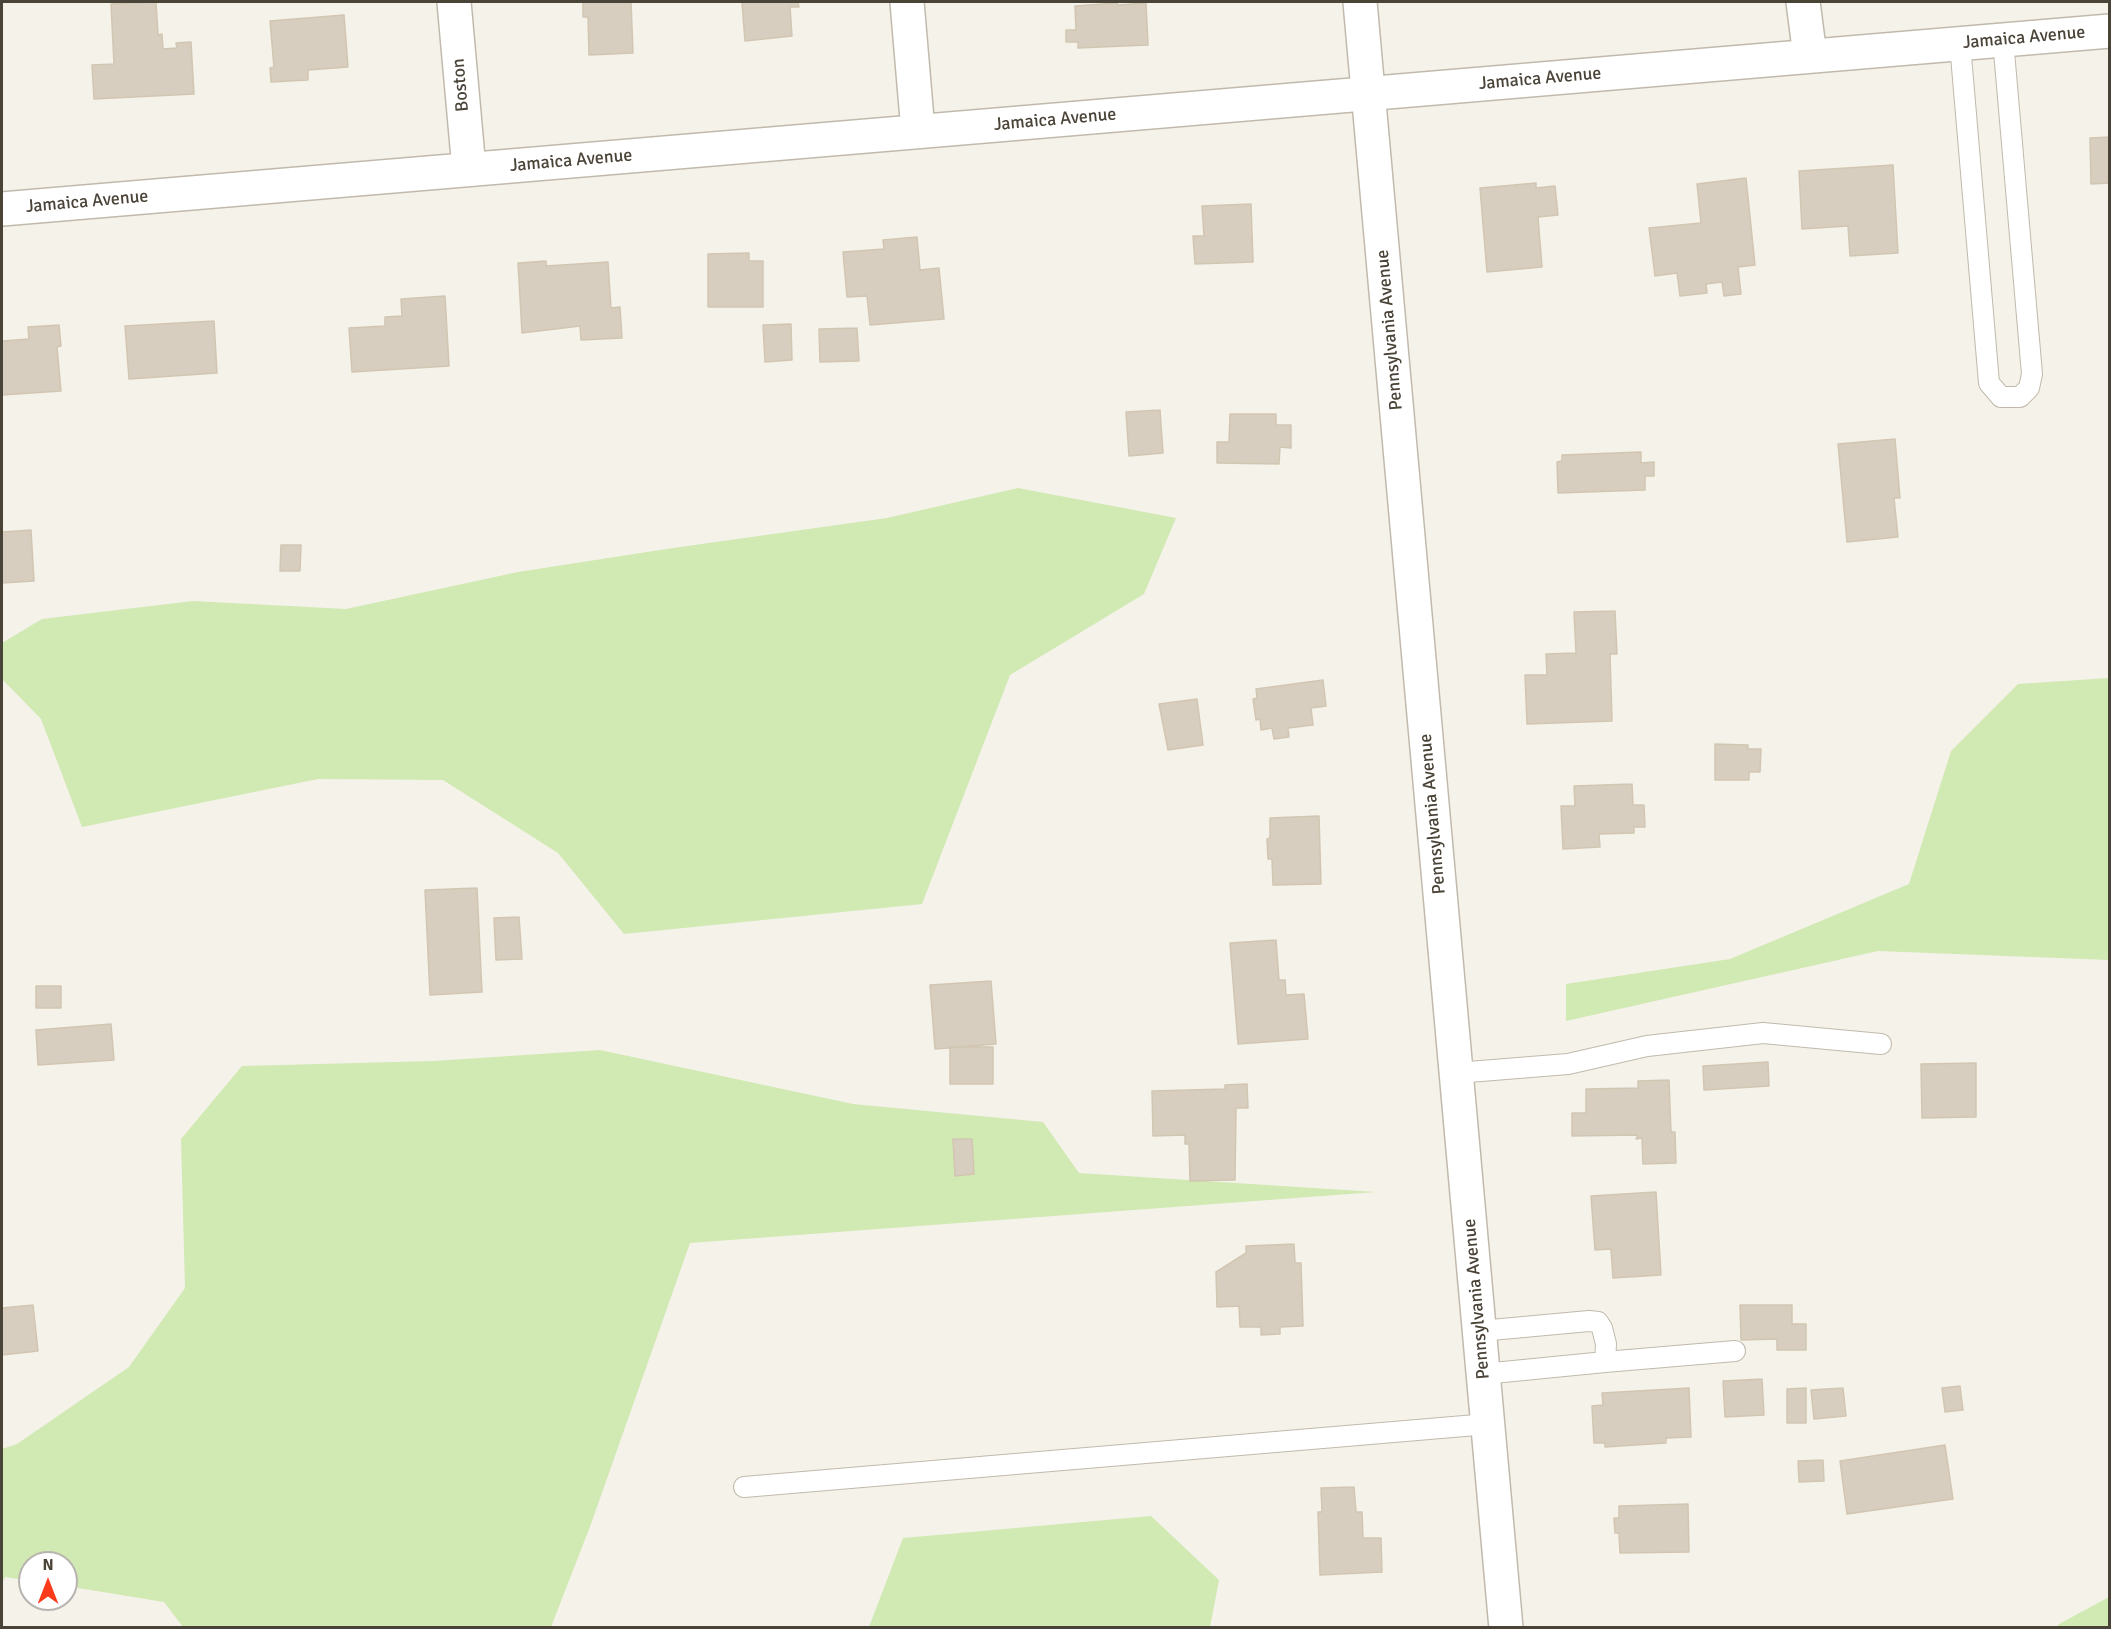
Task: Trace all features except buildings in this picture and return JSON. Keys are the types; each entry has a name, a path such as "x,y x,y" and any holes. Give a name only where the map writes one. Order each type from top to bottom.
{"street":[{"name":"Boston","path":"454,2 469,169"},
{"path":"907,2 918,131"},
{"name":"Pennsylvania Avenue","path":"1360,2 1506,1628"},
{"path":"1803,2 1810,56"},
{"name":"Jamaica Avenue","path":"2,209 2109,31"}],"lane":[{"path":"1960,44 1989,383 2001,397 2020,397 2029,388 2032,374 2003,40"},
{"path":"1456,1073 1568,1064 1647,1046 1763,1033 1881,1044"},
{"path":"1480,1331 1598,1322 1604,1335 1605,1362"},
{"path":"1483,1374 1736,1351"},
{"path":"744,1487 1488,1424"}],"green space":[{"path":"1018,488 1176,518 1144,594 1010,675 922,904 624,934 558,853 443,780 318,779 82,827 41,719 2,679 2,643 42,619 193,601 346,609 518,572 887,518"},
{"path":"2109,678 2109,960 1878,951 1566,1021 1566,984 1730,959 1909,884 1951,751 2018,684"},
{"path":"600,1050 853,1104 1043,1122 1079,1173 1376,1192 690,1243 591,1524 551,1627 183,1627 164,1602 78,1588 78,1551 18,1551 18,1579 5,1577 2,1583 2,1449 17,1444 129,1367 185,1288 181,1139 242,1066 434,1061"},
{"path":"1151,1516 1219,1580 1210,1627 869,1627 903,1538"},
{"path":"2109,1597 2109,1627 2057,1627 2059,1624"}]}
